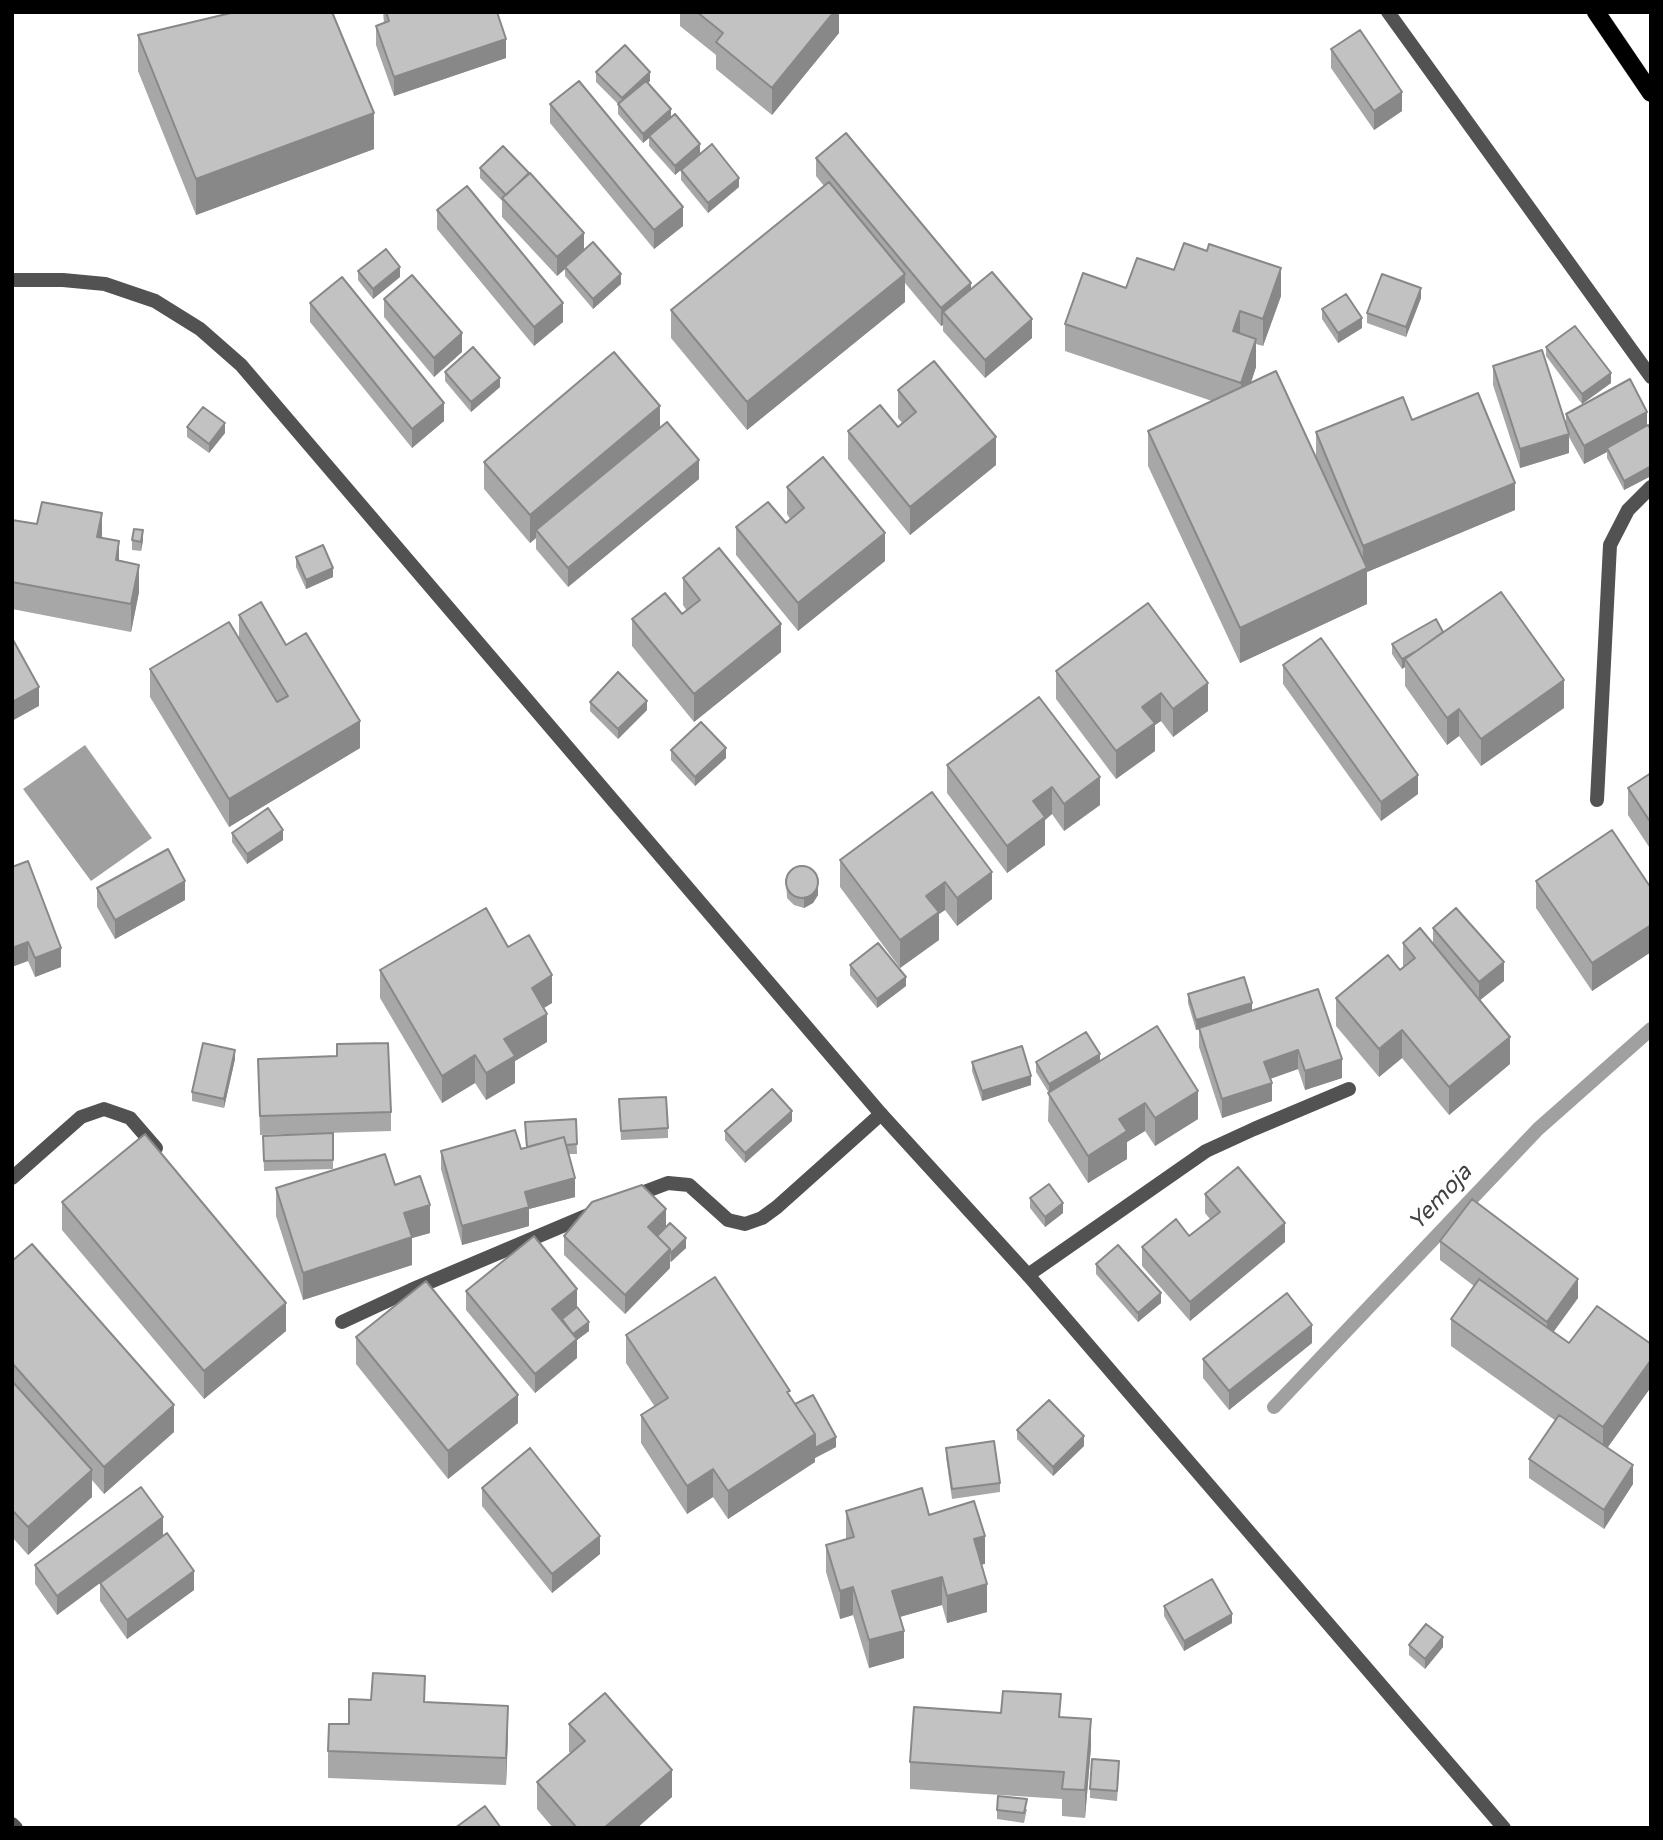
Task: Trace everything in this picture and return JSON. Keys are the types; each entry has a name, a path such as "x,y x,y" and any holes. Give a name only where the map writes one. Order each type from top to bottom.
{"main road":[{"path":"1595,12 1651,93"}],"street":[{"path":"1388,12 1651,377"},
{"path":"12,280 63,280 105,284 155,301 200,330 241,365 881,1114 1028,1275 1504,1828"},
{"path":"1597,800 1610,545 1628,510 1651,487"},
{"path":"1028,1275 1206,1151 1349,1090"},
{"path":"12,1178 81,1117 104,1109 130,1118 165,1160"},
{"path":"342,1322 411,1290 668,1183 689,1185 728,1220 745,1224 762,1218 881,1114"},
{"path":"12,1824 16,1828"}],"shaded area":[{"path":"85,745 152,838 91,881 23,789"}],"building":[{"path":"235,12 332,12 374,113 196,179 138,35"},
{"path":"386,12 497,12 506,39 394,77 376,26 389,21"},
{"path":"697,12 834,12 772,88 716,42 723,33"},
{"path":"1360,30 1402,92 1374,111 1331,49"},
{"path":"625,45 650,72 622,98 596,72"},
{"path":"579,81 683,207 654,230 550,104"},
{"path":"646,81 671,109 643,134 618,104"},
{"path":"675,114 700,144 675,166 649,136"},
{"path":"846,133 971,283 941,308 816,158"},
{"path":"712,144 739,178 708,203 681,170"},
{"path":"503,146 529,173 506,195 480,168"},
{"path":"530,173 584,233 557,257 502,198"},
{"path":"829,182 905,274 747,402 671,310"},
{"path":"467,186 563,303 534,327 437,210"},
{"path":"593,242 621,274 593,299 565,267"},
{"path":"1184,243 1207,251 1209,244 1281,268 1263,319 1240,311 1233,331 1256,339 1241,383 1065,324 1083,273 1126,288 1137,258 1174,270"},
{"path":"386,249 400,267 373,289 358,271"},
{"path":"992,272 1032,319 985,360 943,312"},
{"path":"1382,274 1421,288 1406,327 1367,313"},
{"path":"412,275 462,333 434,358 384,299"},
{"path":"342,277 444,403 412,429 310,303"},
{"path":"1346,294 1362,318 1338,333 1322,309"},
{"path":"1575,326 1611,373 1582,394 1546,347"},
{"path":"473,347 500,378 471,402 445,372"},
{"path":"1542,350 1569,434 1520,449 1493,366"},
{"path":"614,352 660,406 530,515 484,462"},
{"path":"934,361 996,437 910,507 848,431 880,405 898,427 916,412 898,390"},
{"path":"1276,371 1367,568 1240,628 1148,431"},
{"path":"1630,379 1647,412 1584,446 1566,414"},
{"path":"1478,393 1515,483 1363,546 1316,432 1403,397 1412,420"},
{"path":"203,407 225,423 209,444 187,427"},
{"path":"667,422 699,460 568,568 536,530"},
{"path":"1648,425 1651,430 1651,466 1624,481 1607,448"},
{"path":"823,457 885,533 798,603 736,527 768,502 786,523 804,508 787,487"},
{"path":"42,502 102,513 97,537 119,541 116,560 139,565 131,604 12,582 12,520 37,524"},
{"path":"134,529 143,530 141,542 132,540"},
{"path":"323,545 333,568 306,580 296,557"},
{"path":"719,548 781,624 694,694 632,619 665,593 682,614 700,600 683,578"},
{"path":"1501,592 1564,680 1481,739 1459,709 1447,718 1405,659"},
{"path":"261,602 286,645 306,633 360,721 229,799 150,669 229,622 277,702 288,696 239,615"},
{"path":"1148,603 1208,683 1173,709 1161,693 1142,707 1155,723 1116,751 1056,671"},
{"path":"1436,619 1443,632 1402,659 1392,644"},
{"path":"12,638 39,687 12,702"},
{"path":"1321,638 1418,775 1381,802 1283,665"},
{"path":"618,672 647,701 618,729 590,702"},
{"path":"1039,697 1100,777 1064,804 1052,787 1033,801 1045,817 1007,846 947,765"},
{"path":"701,722 726,748 695,777 671,750"},
{"path":"1651,773 1651,823 1628,788"},
{"path":"932,792 992,872 957,898 945,882 926,896 939,912 900,940 840,860"},
{"path":"268,808 283,830 247,854 232,833"},
{"path":"1612,830 1651,888 1651,925 1592,963 1536,881"},
{"path":"168,849 185,881 115,920 97,888"},
{"path":"28,861 61,948 35,958 28,942 12,948 12,867"},
{"path":"802,866 813,871 818,882 813,893 802,898 791,893 786,882 791,871"},
{"path":"486,908 508,947 529,935 552,975 532,988 547,1014 504,1039 515,1056 486,1073 475,1055 442,1076 380,970"},
{"path":"1456,908 1504,962 1479,982 1433,928"},
{"path":"1420,928 1510,1037 1449,1087 1402,1030 1379,1049 1336,998 1388,955 1400,970 1415,958 1403,943"},
{"path":"878,943 906,977 877,999 850,965"},
{"path":"1244,977 1252,1003 1196,1020 1188,994"},
{"path":"1318,989 1342,1059 1305,1071 1298,1050 1264,1062 1272,1083 1222,1099 1199,1028"},
{"path":"1157,1026 1198,1091 1155,1118 1145,1103 1119,1119 1127,1131 1088,1156 1048,1093"},
{"path":"1086,1032 1100,1054 1049,1084 1036,1062"},
{"path":"203,1043 235,1050 224,1099 192,1092"},
{"path":"388,1043 391,1112 260,1116 258,1059 337,1056 337,1044"},
{"path":"1022,1046 1031,1076 982,1091 972,1062"},
{"path":"772,1089 792,1111 745,1153 725,1131"},
{"path":"666,1097 668,1128 621,1131 619,1099"},
{"path":"576,1119 577,1144 566,1145 564,1137 527,1147 525,1122"},
{"path":"515,1130 521,1149 564,1137 575,1178 525,1192 529,1207 462,1226 441,1151"},
{"path":"333,1133 333,1160 264,1161 263,1136"},
{"path":"145,1134 286,1303 204,1371 62,1202"},
{"path":"385,1154 395,1185 420,1176 430,1205 404,1213 412,1237 303,1273 276,1188"},
{"path":"1238,1167 1285,1223 1190,1302 1142,1247 1176,1219 1189,1236 1220,1212 1205,1194"},
{"path":"1049,1184 1063,1203 1045,1217 1030,1198"},
{"path":"642,1185 666,1209 648,1227 670,1249 625,1295 564,1236 592,1202"},
{"path":"1472,1199 1578,1279 1547,1322 1440,1241"},
{"path":"670,1223 686,1238 671,1253 657,1236"},
{"path":"534,1236 577,1289 552,1309 577,1339 535,1374 466,1291"},
{"path":"32,1244 174,1405 104,1467 12,1363 12,1261"},
{"path":"1118,1245 1161,1293 1138,1313 1096,1264"},
{"path":"715,1277 815,1434 728,1491 713,1469 687,1486 641,1415 668,1398 626,1335"},
{"path":"1479,1279 1569,1343 1597,1306 1651,1344 1651,1360 1603,1427 1451,1319"},
{"path":"426,1281 518,1395 448,1451 356,1337"},
{"path":"1287,1293 1312,1325 1229,1391 1203,1359"},
{"path":"577,1307 589,1322 573,1334 562,1319"},
{"path":"12,1381 92,1470 28,1527 12,1510"},
{"path":"813,1395 836,1437 815,1448 815,1434 795,1404"},
{"path":"1049,1400 1084,1436 1053,1467 1017,1430"},
{"path":"1559,1415 1633,1465 1604,1510 1529,1459"},
{"path":"994,1441 1000,1483 952,1489 946,1448"},
{"path":"530,1448 600,1536 552,1574 482,1488"},
{"path":"141,1487 163,1517 57,1596 35,1565"},
{"path":"922,1488 929,1515 974,1501 985,1536 974,1539 987,1584 947,1596 942,1577 892,1591 904,1631 869,1640 853,1587 840,1591 826,1545 854,1537 846,1511"},
{"path":"167,1533 194,1571 127,1620 100,1583"},
{"path":"1212,1579 1232,1614 1184,1641 1164,1606"},
{"path":"1426,1624 1443,1637 1425,1659 1409,1645"},
{"path":"373,1673 425,1676 424,1702 508,1706 506,1758 328,1751 329,1724 349,1724 349,1699 371,1700"},
{"path":"1003,1691 1061,1694 1059,1717 1091,1719 1085,1790 1062,1789 1064,1772 910,1762 914,1707 1001,1713"},
{"path":"605,1693 672,1770 604,1828 577,1828 537,1782 585,1741 569,1724"},
{"path":"1092,1759 1119,1761 1117,1791 1090,1789"},
{"path":"998,1796 1027,1799 1024,1813 997,1810"},
{"path":"485,1806 501,1828 455,1828"}],"waterway":[{"name":"Yemoja","path":"1274,1407 1538,1129 1651,1029"}]}
